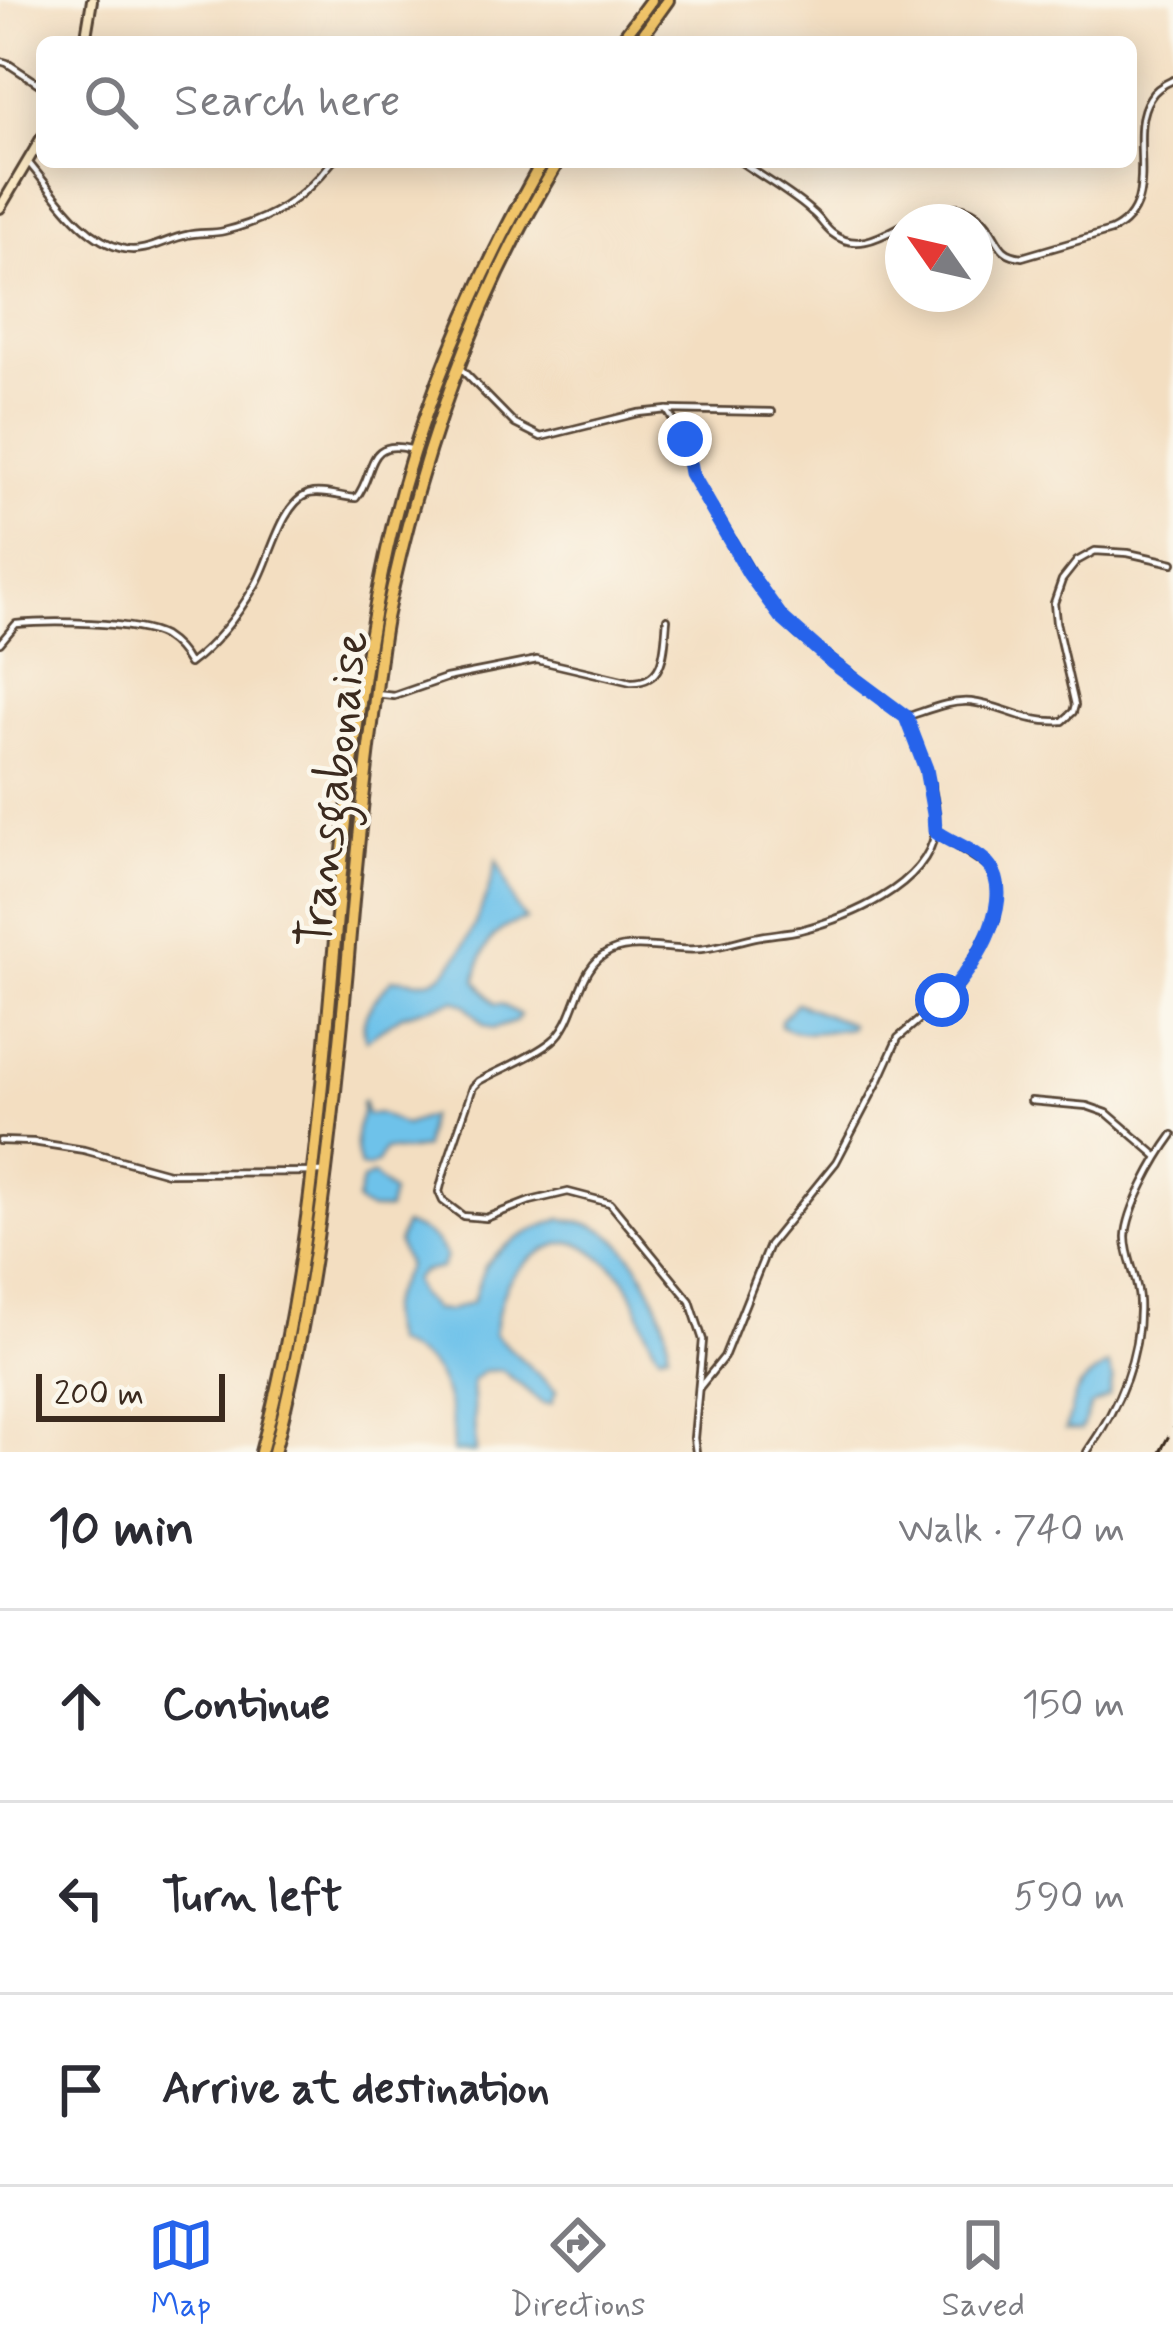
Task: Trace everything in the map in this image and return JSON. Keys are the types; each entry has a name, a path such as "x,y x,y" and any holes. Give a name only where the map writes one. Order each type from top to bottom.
{"highway":[{"path":"626,36 660,2"},
{"path":"641,36 660,2"},
{"name":"Transgabonaise","path":"274,1452 308,1301 352,770 388,544 438,385 478,287 538,168"},
{"name":"Transgabonaise","path":"262,1452 297,1299 319,1172 375,694 406,533 457,364 519,230 555,168"}],"street":[{"path":"86,36 92,0"},
{"path":"0,61 36,82"},
{"path":"993,237 998,248 1022,256 1124,225 1141,187 1145,110 1160,87 1173,80"},
{"path":"0,208 36,147"},
{"path":"28,161 79,223 106,242 140,250 278,213 327,168"},
{"path":"750,168 812,212 839,238 860,243 885,235"},
{"path":"457,364 515,424 541,437 638,413 772,412"},
{"path":"667,410 685,439 691,473 768,600 798,634 906,717 926,769 935,831 913,874 856,910 800,930 704,949 629,946 602,956 592,967 572,1014 551,1042 473,1087 445,1169 439,1192 443,1201 463,1216 486,1218 568,1192 610,1203 675,1279 689,1300 703,1340 696,1452"},
{"path":"0,644 16,624 129,627 162,636 189,664 208,650 258,582 291,509 301,498 313,492 356,497 380,450 397,446 416,450"},
{"path":"906,717 966,701 1037,721 1064,721 1075,704 1054,603 1062,580 1077,561 1095,551 1173,563"},
{"path":"375,694 394,696 446,678 537,660 644,682 662,667 667,619"},
{"path":"699,1388 724,1358 769,1245 836,1162 898,1038 959,985 996,918 998,885 991,868 935,831"},
{"path":"1031,1101 1087,1106 1107,1113 1157,1156"},
{"path":"1088,1452 1117,1403 1137,1332 1140,1300 1126,1236 1130,1218 1157,1156 1173,1135"},
{"path":"0,1141 84,1150 168,1173 319,1172"}],"water":[{"path":"497,860 526,920 505,928 491,941 476,980 495,1004 520,1015 515,1022 493,1029 455,1000 402,1015 366,1040 366,1015 392,979 432,980 458,956"},
{"path":"796,1003 851,1024 850,1028 806,1033 781,1026"},
{"path":"363,1101 367,1115 378,1113 405,1125 429,1116 424,1148 384,1149 377,1163 360,1167 356,1139"},
{"path":"373,1175 392,1193 388,1210 367,1209 357,1201 362,1181"},
{"path":"561,1219 602,1230 630,1255 658,1304 668,1352 659,1354 629,1287 610,1265 580,1244 547,1249 510,1280 494,1334 556,1391 551,1404 542,1403 502,1370 484,1371 472,1381 476,1452 452,1452 451,1418 436,1373 393,1343 389,1329 389,1302 407,1266 398,1243 404,1225 430,1236 443,1251 446,1257 441,1268 421,1272 413,1280 419,1295 434,1310 448,1311 472,1302 484,1269 500,1250"},
{"path":"1108,1365 1113,1378 1109,1396 1091,1406 1081,1430 1066,1429 1078,1391"}],"railway":[{"path":"1160,1452 1173,1428"}],"route":[{"path":"685,439 691,473 768,600 798,634 906,717 926,769 935,831 983,860 995,875 996,918 965,976 942,1000"}]}
